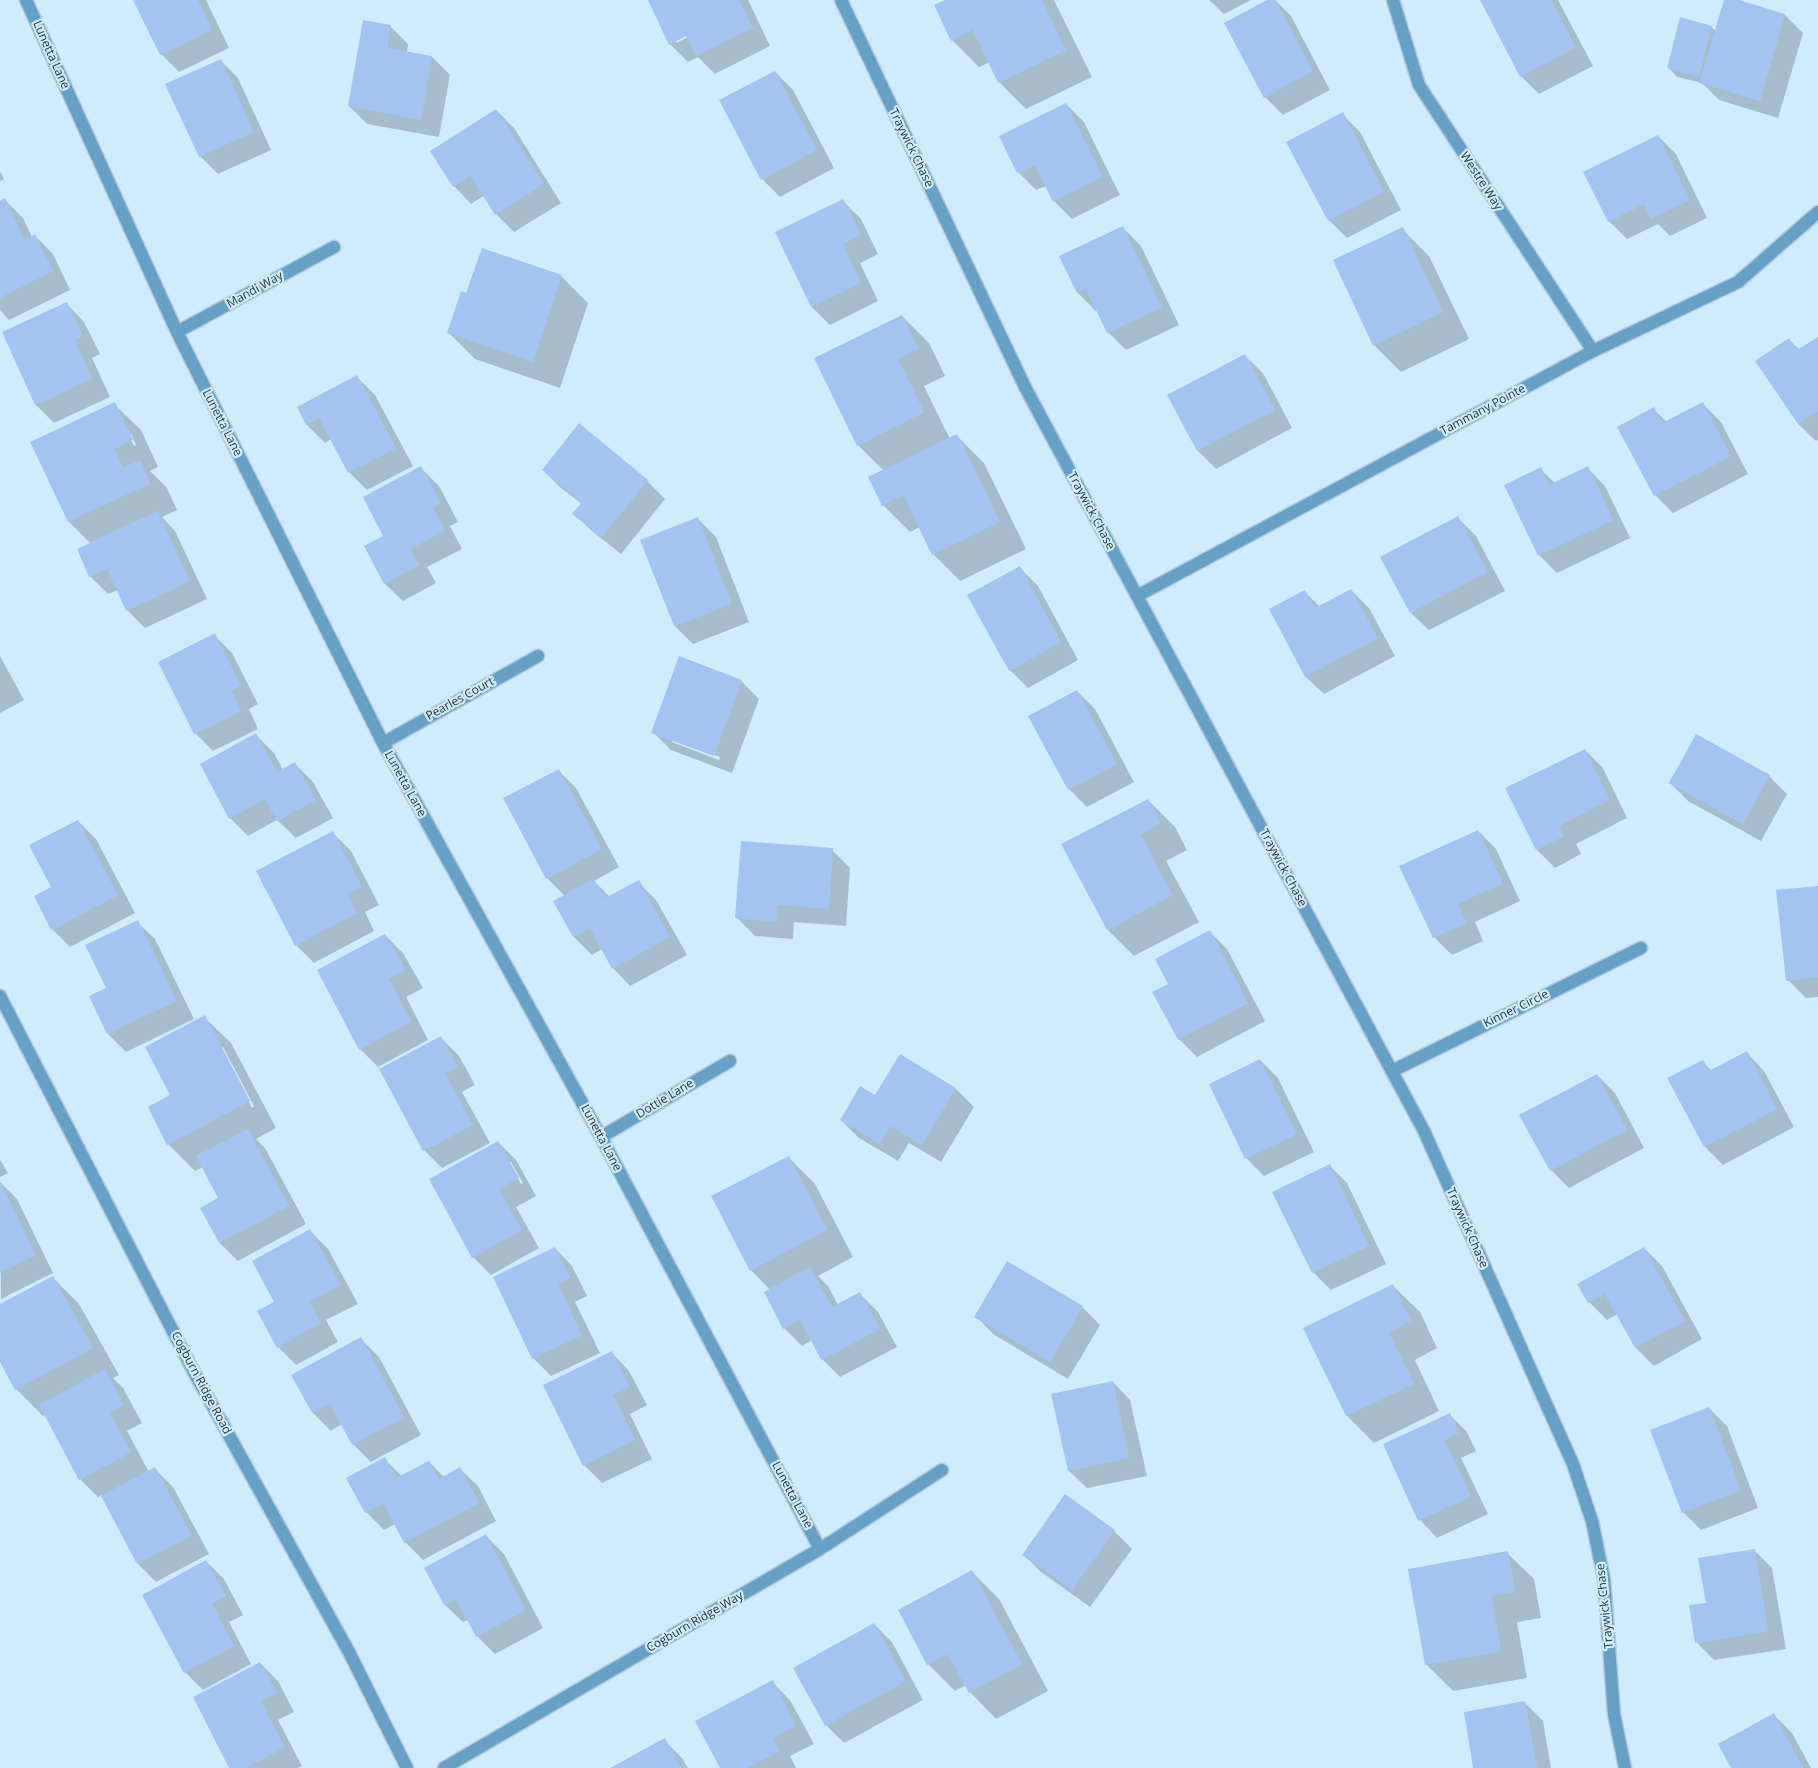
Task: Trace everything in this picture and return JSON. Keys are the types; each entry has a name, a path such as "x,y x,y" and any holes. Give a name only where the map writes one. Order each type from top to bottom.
{"street":[{"name":"Lunetta Lane","path":"26,0 176,332 383,743 601,1137 820,1549"},
{"name":"Traywick Chase","path":"841,0 1026,389 1424,1131 1576,1472 1592,1521 1604,1579 1614,1714 1626,1768"},
{"name":"Westre Way","path":"1394,0 1419,85 1593,351"},
{"name":"Tammany Pointe","path":"1137,596 1593,351 1738,282 1818,212"},
{"name":"Mandi Way","path":"176,332 334,247"},
{"name":"Pearles Court","path":"383,743 538,656"},
{"name":"Kinner Circle","path":"1392,1071 1641,948"},
{"name":"Cogburn Ridge Road","path":"0,996 190,1365 349,1652 407,1768"},
{"name":"Dottie Lane","path":"601,1137 730,1061"},
{"name":"Cogburn Ridge Way","path":"444,1768 820,1549 942,1470"}],"building":[{"path":"133,0 198,0 212,30 160,55"},
{"path":"648,0 739,0 753,28 696,56 686,36 669,45"},
{"path":"945,0 1042,0 1066,50 998,83 973,30 951,41 934,5"},
{"path":"1267,0 1275,0 1313,71 1264,98 1224,23"},
{"path":"1480,0 1551,0 1576,47 1520,77"},
{"path":"1724,0 1739,0 1785,14 1760,101 1699,83"},
{"path":"1680,17 1712,26 1699,77 1667,68"},
{"path":"363,20 391,25 387,48 432,56 421,120 348,106"},
{"path":"221,59 254,132 199,157 165,84"},
{"path":"775,71 817,150 761,180 719,100"},
{"path":"1066,103 1103,177 1053,202 1035,165 1017,173 999,136"},
{"path":"496,109 544,184 495,215 470,175 453,187 430,151"},
{"path":"1343,112 1384,192 1328,221 1286,142"},
{"path":"1658,135 1690,200 1651,219 1644,204 1608,222 1583,172"},
{"path":"5,198 25,240 35,234 53,271 0,298 0,201"},
{"path":"843,199 861,235 843,244 861,283 811,307 775,232"},
{"path":"1123,226 1162,307 1107,333 1086,289 1077,293 1059,256"},
{"path":"1403,227 1443,312 1373,346 1333,260"},
{"path":"482,248 562,275 533,362 447,333 461,291 466,293"},
{"path":"67,302 83,336 75,340 92,379 35,405 2,332"},
{"path":"902,315 919,349 898,359 924,412 857,446 814,358"},
{"path":"1818,337 1818,411 1798,424 1755,361 1789,338 1797,350"},
{"path":"1245,354 1275,410 1197,451 1167,395"},
{"path":"357,375 396,448 348,473 319,418 306,425 297,407"},
{"path":"115,402 133,440 114,449 123,468 140,460 151,483 68,522 30,442"},
{"path":"1703,402 1731,456 1654,496 1617,427 1654,407 1662,423"},
{"path":"579,423 648,480 602,537 572,514 582,502 542,470"},
{"path":"957,434 1000,522 932,555 903,495 882,506 868,477"},
{"path":"421,466 441,503 433,508 445,531 410,549 419,565 384,584 364,546 383,536 363,497"},
{"path":"1588,466 1613,520 1538,556 1504,485 1541,467 1549,485"},
{"path":"158,511 190,581 126,611 107,569 89,577 77,549"},
{"path":"1458,516 1488,572 1410,613 1380,557"},
{"path":"698,517 732,604 674,626 640,540"},
{"path":"1020,566 1061,642 1009,671 967,595"},
{"path":"1351,589 1378,638 1305,677 1269,609 1305,590 1315,608"},
{"path":"215,633 241,686 232,691 241,711 194,734 158,662"},
{"path":"679,656 742,680 714,756 651,733"},
{"path":"1077,690 1117,764 1068,790 1028,716"},
{"path":"256,733 277,772 295,762 316,800 277,821 265,799 229,819 200,764"},
{"path":"1696,734 1770,775 1743,824 1669,783"},
{"path":"1585,749 1610,800 1559,826 1564,836 1536,850 1505,788"},
{"path":"559,769 602,849 546,879 503,798"},
{"path":"1148,799 1161,823 1140,834 1173,895 1107,930 1061,844"},
{"path":"78,820 118,895 51,930 34,896 51,887 29,845"},
{"path":"1478,830 1503,883 1458,904 1466,923 1433,938 1399,866"},
{"path":"333,831 362,887 348,894 357,913 295,946 256,871"},
{"path":"741,841 833,848 829,909 777,905 776,922 735,918"},
{"path":"594,879 605,898 639,880 670,937 612,969 590,928 573,937 553,901"},
{"path":"1818,886 1818,977 1786,981 1776,890"},
{"path":"138,920 177,1001 107,1034 89,996 106,988 85,945"},
{"path":"1210,930 1248,1003 1178,1040 1152,992 1168,984 1155,959"},
{"path":"385,934 406,970 389,979 411,1022 359,1050 317,970"},
{"path":"205,1015 250,1101 167,1145 148,1107 170,1095 145,1047"},
{"path":"441,1036 458,1067 445,1073 473,1125 423,1151 379,1069"},
{"path":"1747,1051 1777,1109 1704,1147 1667,1078 1703,1060 1709,1071"},
{"path":"900,1054 956,1088 922,1145 891,1126 880,1144 840,1120 860,1086 875,1095"},
{"path":"1260,1059 1297,1134 1245,1159 1209,1084"},
{"path":"1597,1074 1627,1130 1550,1171 1519,1115"},
{"path":"248,1129 289,1206 219,1243 200,1208 218,1198 196,1156"},
{"path":"498,1141 519,1178 499,1189 522,1230 472,1258 429,1179"},
{"path":"789,1156 827,1230 750,1271 711,1196"},
{"path":"1330,1164 1369,1246 1312,1273 1272,1192"},
{"path":"0,1181 36,1255 0,1273"},
{"path":"310,1229 341,1285 309,1302 321,1323 277,1348 257,1311 274,1302 252,1261"},
{"path":"555,1247 570,1278 558,1284 582,1335 532,1359 493,1277"},
{"path":"1644,1247 1685,1321 1635,1348 1605,1294 1588,1303 1577,1284"},
{"path":"1007,1261 1083,1306 1050,1362 974,1317"},
{"path":"810,1267 832,1307 860,1292 880,1329 821,1360 800,1319 783,1329 764,1292"},
{"path":"53,1276 93,1348 15,1390 0,1362 0,1304"},
{"path":"1393,1284 1411,1321 1389,1333 1414,1384 1346,1416 1303,1328"},
{"path":"361,1337 404,1417 352,1445 330,1404 312,1413 291,1375"},
{"path":"612,1351 630,1387 613,1395 635,1440 583,1466 543,1385"},
{"path":"105,1369 124,1405 110,1413 131,1452 79,1480 39,1405"},
{"path":"1113,1381 1129,1458 1068,1471 1051,1394"},
{"path":"1709,1407 1741,1490 1682,1513 1650,1430"},
{"path":"1450,1413 1459,1433 1444,1440 1471,1496 1418,1521 1383,1444"},
{"path":"385,1457 396,1478 429,1461 439,1479 460,1467 479,1503 404,1543 383,1503 365,1513 346,1478"},
{"path":"155,1467 192,1536 137,1564 101,1496"},
{"path":"1065,1494 1115,1530 1072,1590 1022,1555"},
{"path":"486,1534 526,1610 476,1637 456,1599 444,1605 424,1568"},
{"path":"1755,1549 1768,1631 1695,1643 1689,1605 1706,1603 1698,1558"},
{"path":"1508,1551 1515,1592 1491,1596 1501,1651 1425,1665 1408,1569"},
{"path":"206,1560 226,1596 212,1604 234,1646 184,1673 142,1595"},
{"path":"972,1570 1022,1664 969,1693 948,1654 927,1665 898,1610"},
{"path":"874,1623 906,1681 825,1726 793,1668"},
{"path":"260,1662 277,1693 261,1702 285,1747 246,1768 229,1768 193,1697"},
{"path":"773,1680 796,1726 773,1738 780,1751 747,1768 720,1768 695,1721"},
{"path":"1525,1701 1537,1768 1473,1768 1464,1712"},
{"path":"1774,1713 1803,1768 1731,1768 1718,1744"},
{"path":"665,1738 681,1768 610,1768"}]}
